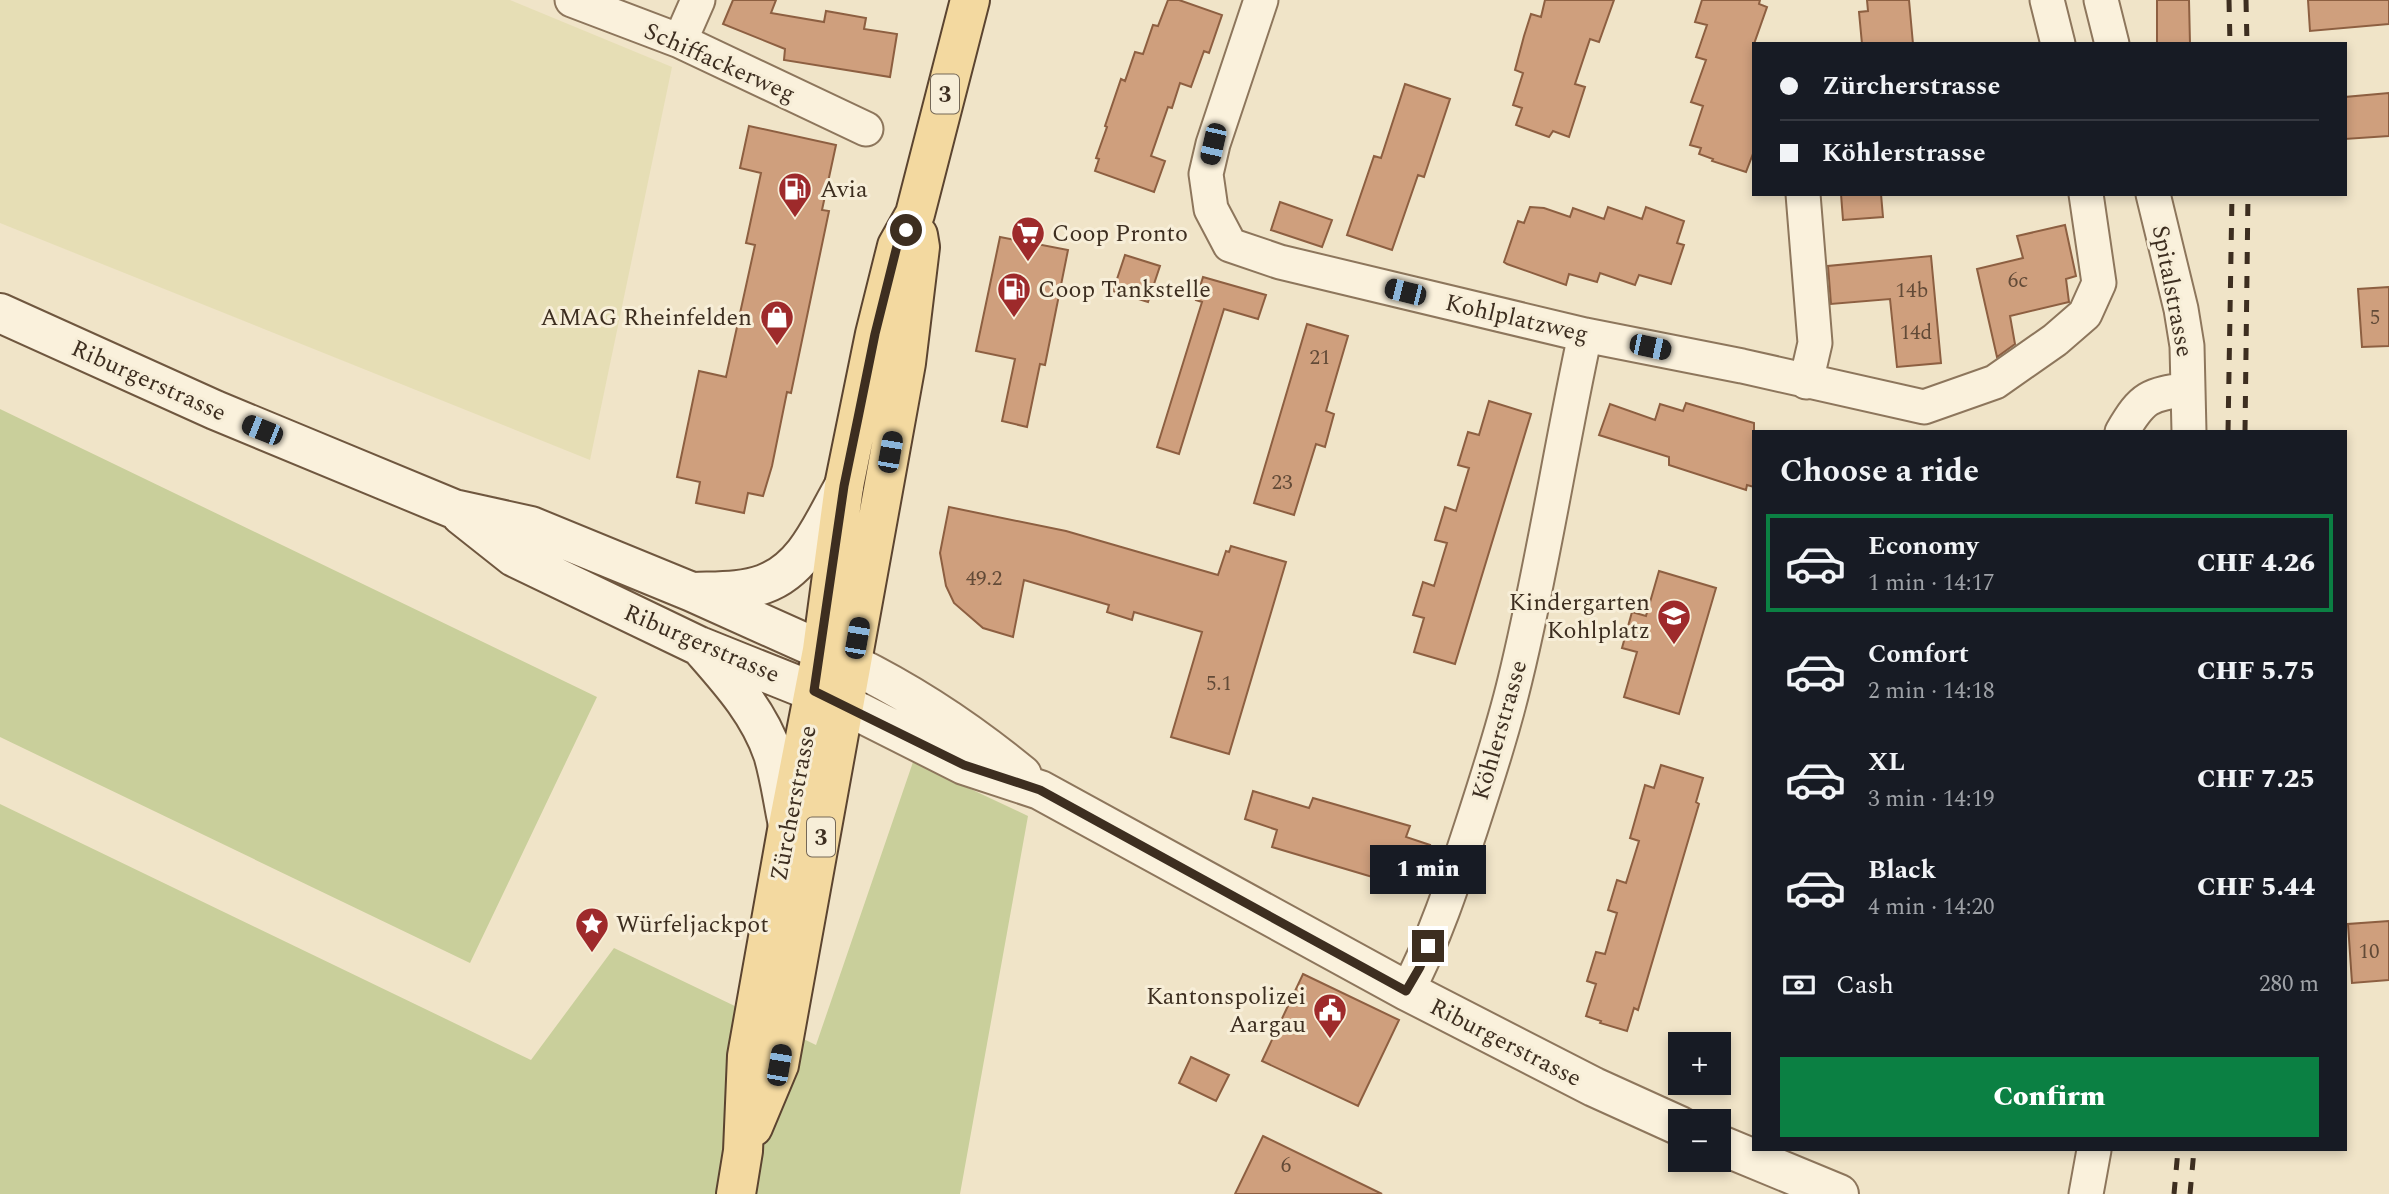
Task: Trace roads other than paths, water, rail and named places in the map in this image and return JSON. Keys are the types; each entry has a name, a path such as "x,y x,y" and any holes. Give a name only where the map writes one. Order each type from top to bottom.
{"main road":[{"name":"Zürcherstrasse","path":"837,657 844,486 875,334 897,246 915,214 970,0"},
{"name":"Zürcherstrasse","path":"743,1151 779,1065 837,657 906,363 920,247 915,214"},
{"name":"Riburgerstrasse","path":"0,313 215,410 453,509 531,526 692,592 837,657 890,684 979,740 1040,790 1406,991 1594,1087 1668,1121"},
{"name":"Riburgerstrasse","path":"692,592 762,585 786,575 803,557 844,486"},
{"name":"Riburgerstrasse","path":"453,509 514,557 699,646 830,698 964,765 1040,790"},
{"path":"699,646 736,688 756,716 773,755 788,825"},
{"name":"Zürcherstrasse","path":"736,1194 743,1151 747,1056 788,825 830,698"},
{"path":"1731,1149 1839,1194"}],"street":[{"name":"Schiffackerweg","path":"572,0 680,41 866,129"},
{"path":"680,41 698,0"},
{"name":"Kohlplatzweg","path":"1261,0 1213,144 1206,174 1211,209 1230,245 1280,262 1585,335 1742,366 1924,407 1995,382 2055,340 2085,314 2099,283 2086,196"},
{"path":"2047,0 2058,42"},
{"path":"2101,0 2112,42"},
{"path":"1803,196 1815,343 1806,382"},
{"name":"Spitalstrasse","path":"2153,196 2181,309 2187,346 2189,430"},
{"name":"Köhlerstrasse","path":"1406,991 1420,967 1461,860 1515,681 1585,335"},
{"name":"Spitalstrasse","path":"2123,430 2134,412 2153,395 2188,389"},
{"path":"2086,1194 2094,1151"}],"railway":[{"path":"2229,0 2230,42"},
{"path":"2246,0 2247,42"},
{"path":"2228,430 2232,196"},
{"path":"2245,430 2248,196"},
{"path":"2174,1194 2178,1151"},
{"path":"2190,1194 2194,1151"}],"place":[{"name":"Avia","path":"795,219"},
{"name":"Coop Pronto","path":"1028,263"},
{"name":"Coop Tankstelle","path":"1014,319"},
{"name":"AMAG Rheinfelden","path":"777,347"},
{"name":"Kindergarten Kohlplatz","path":"1674,646"},
{"name":"Würfeljackpot","path":"592,954"},
{"name":"Kantonspolizei Aargau","path":"1330,1040"}]}
